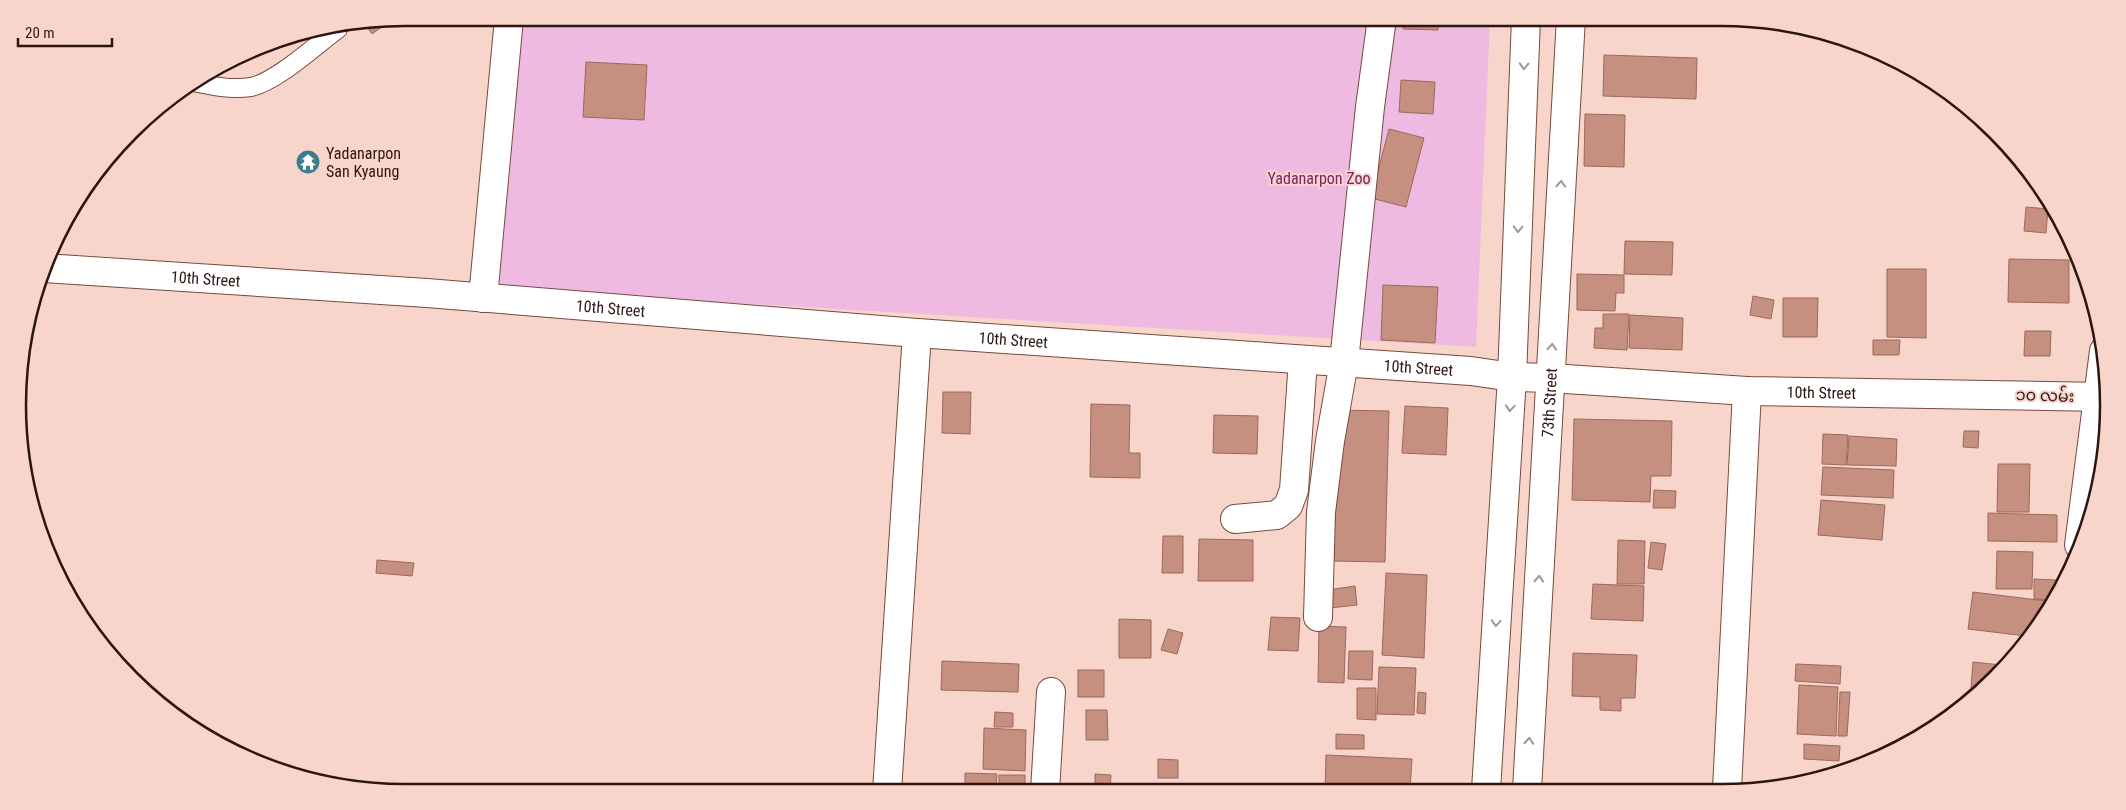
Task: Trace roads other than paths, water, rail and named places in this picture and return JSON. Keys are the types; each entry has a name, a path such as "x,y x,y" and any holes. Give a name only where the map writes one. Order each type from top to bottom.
{"street":[{"path":"484,298 508,26"},
{"path":"1318,617 1322,512 1330,442 1344,362 1370,107 1381,26"},
{"path":"1486,784 1512,377 1526,26"},
{"name":"73th Street","path":"1527,784 1571,26"},
{"name":"10th Street","path":"52,269 484,298 917,333 1471,371 1512,377 1735,391 1983,393"},
{"path":"887,784 917,333"},
{"path":"1235,519 1277,515 1288,506 1294,490 1303,360"},
{"path":"1727,784 1735,391"},
{"name":"၁၀ လမ်း","path":"1983,393 2100,397"},
{"path":"2084,512 2099,419"},
{"path":"1045,784 1051,692"}],"lane":[{"path":"205,84 227,88 252,87 273,78 332,34"}],"place":[{"name":"Yadanarpon San Kyaung","path":"308,162"}],"park label":[{"name":"Yadanarpon Zoo","path":"1319,178"}]}
